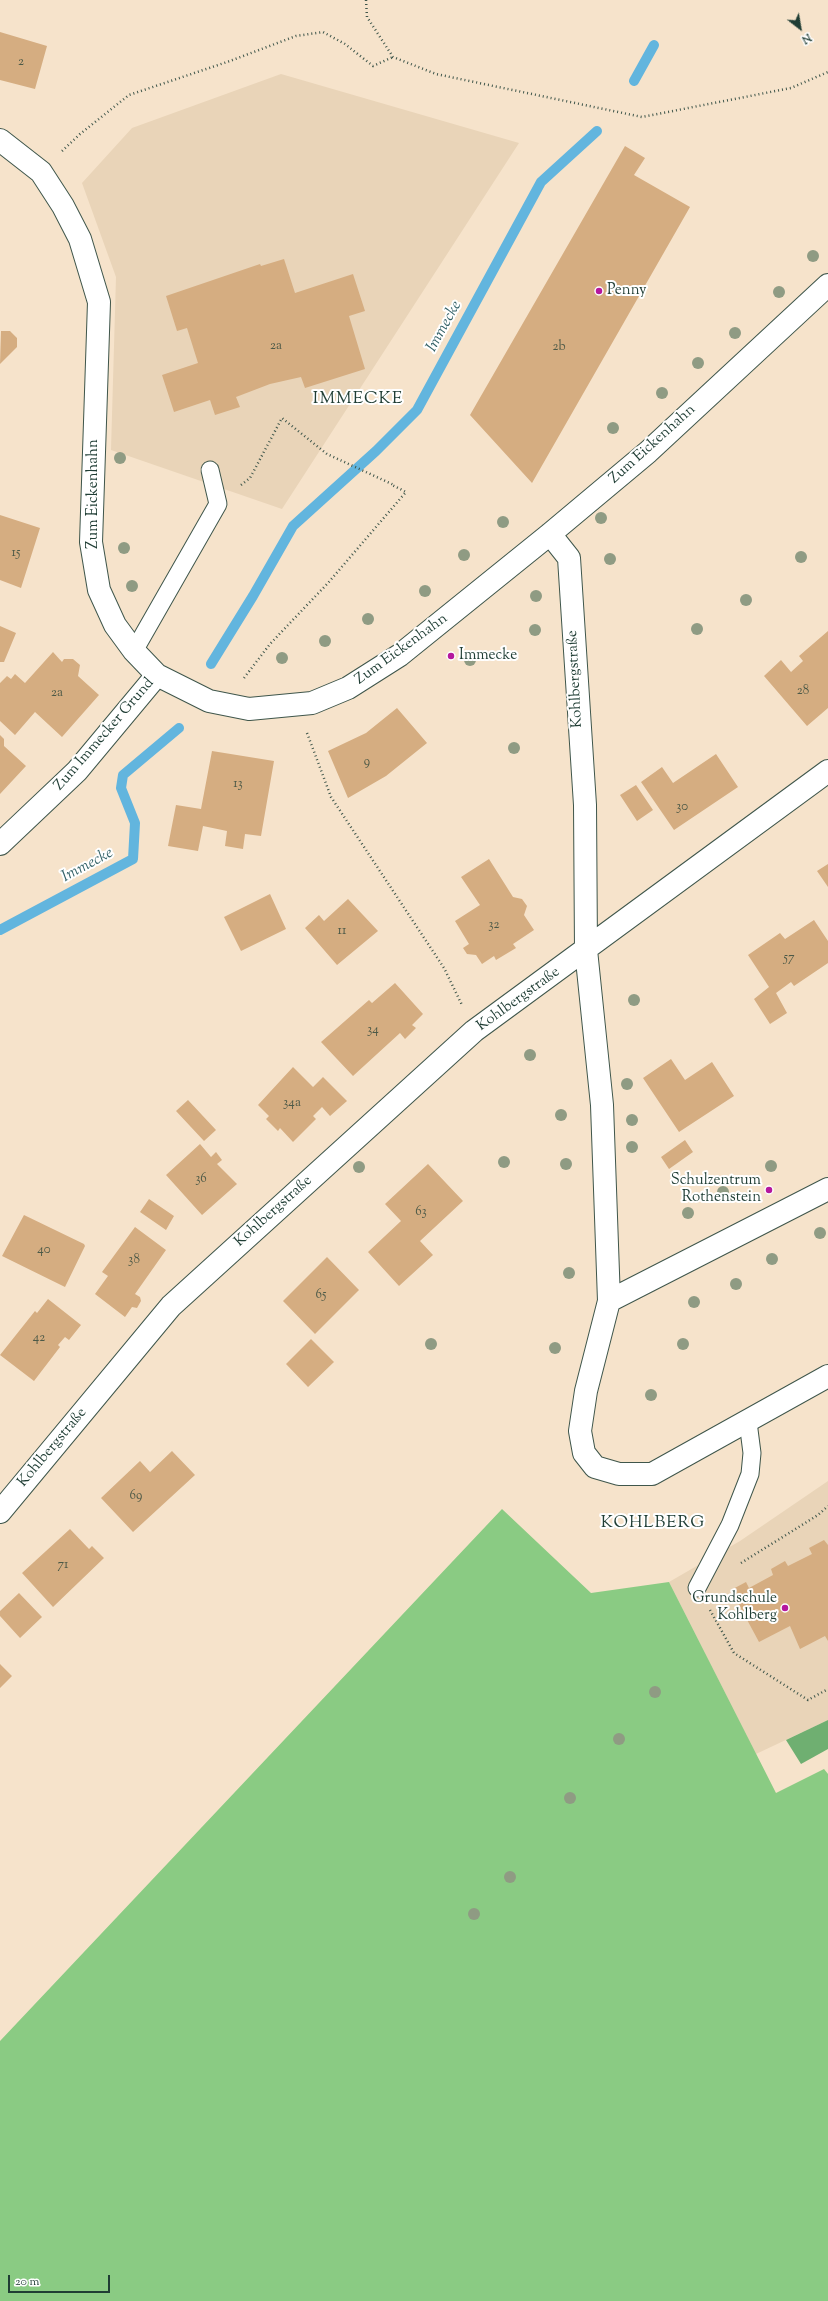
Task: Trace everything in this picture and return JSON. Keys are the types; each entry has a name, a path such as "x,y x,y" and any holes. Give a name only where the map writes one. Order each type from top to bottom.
{"street":[{"name":"Zum Eickenhahn","path":"3,141 41,172 63,206 80,239 99,302 91,542 99,590 115,625 134,651 157,675 209,701 250,709 296,706 312,703 348,688 400,655 550,534 648,452 828,285"},
{"name":"Kohlbergstraße","path":"550,534 569,558 584,804 586,950 602,1105 609,1301 586,1391 580,1431 584,1452 594,1467 619,1474 652,1474 748,1422 828,1376"},
{"name":"Zum Immecker Grund","path":"0,844 77,771 157,675"},
{"name":"Kohlbergstraße","path":"0,1512 172,1306 474,1031 828,771"},
{"path":"609,1301 828,1189"}],"lane":[{"path":"134,651 218,504 210,470"},
{"path":"697,1588 730,1525 750,1474 752,1453 748,1422"}],"path":[{"path":"366,0 367,17 393,56 436,74 642,117 790,88 828,72"},
{"path":"41,172 80,134 129,95 230,61 296,36 323,32 346,44 373,66 393,56"},
{"path":"218,504 250,478 282,418 327,454 406,492 328,583 270,644 242,682"},
{"path":"296,706 331,797 444,968 474,1031"},
{"path":"738,1565 818,1515 828,1506"},
{"path":"697,1588 734,1654 808,1700 828,1689"}],"shaded area":[{"path":"281,74 519,143 282,509 111,450 116,277 82,183 132,128"},
{"path":"828,1481 828,1720 756,1754 669,1582 740,1541"}],"green space":[{"path":"502,1509 591,1593 669,1582 776,1793 824,1769 828,1774 828,2301 0,2301 0,2041"},
{"path":"828,1720 828,1749 801,1764 786,1740"}],"building":[{"path":"0,32 47,46 35,89 0,80"},
{"path":"625,146 645,158 634,175 690,207 532,483 470,415"},
{"path":"284,259 295,293 353,274 365,311 349,316 365,369 305,388 301,377 270,384 236,397 240,407 215,415 210,400 174,412 162,375 198,363 187,328 177,331 166,296 260,264 261,266"},
{"path":"1,331 10,331 17,338 17,347 0,364"},
{"path":"0,515 40,528 21,588 0,580"},
{"path":"0,626 16,633 4,662 0,662"},
{"path":"828,631 828,708 807,726 764,676 781,660 791,672 803,661 799,656"},
{"path":"53,652 62,662 64,659 73,659 80,665 78,676 99,695 62,737 35,712 15,735 0,721 0,683 7,676 11,679 15,674 25,683"},
{"path":"397,708 427,743 386,776 348,798 328,751 366,733"},
{"path":"0,735 4,739 4,746 26,766 0,794"},
{"path":"212,751 274,761 261,836 245,834 243,849 225,846 227,831 203,826 198,851 168,846 176,805 201,809"},
{"path":"716,754 738,787 674,830 641,782 662,767 673,783"},
{"path":"636,785 653,810 637,821 620,795"},
{"path":"489,859 513,897 522,899 527,906 524,915 534,930 513,944 516,948 496,960 494,956 482,964 476,955 467,954 463,948 469,944 455,921 480,905 461,877"},
{"path":"828,864 828,887 817,871"},
{"path":"270,894 286,929 241,951 224,917"},
{"path":"348,899 378,931 337,965 305,928 319,915 324,921"},
{"path":"814,920 828,941 828,963 794,986 791,982 776,993 787,1013 770,1024 754,999 769,987 748,955 780,933 785,939"},
{"path":"395,983 423,1014 412,1025 416,1028 405,1039 400,1033 353,1076 321,1042 369,1000 372,1003"},
{"path":"671,1059 685,1080 712,1062 734,1096 679,1132 643,1078"},
{"path":"293,1067 313,1087 323,1077 347,1101 330,1116 322,1107 313,1116 316,1119 293,1142 280,1128 278,1131 266,1119 269,1116 258,1105"},
{"path":"188,1100 216,1130 204,1141 176,1111"},
{"path":"685,1140 693,1152 669,1169 661,1157"},
{"path":"200,1144 211,1157 216,1152 222,1160 217,1164 237,1184 202,1215 166,1175"},
{"path":"428,1164 463,1201 420,1241 433,1255 399,1286 368,1252 401,1221 385,1204"},
{"path":"149,1199 174,1216 166,1230 140,1212"},
{"path":"24,1215 84,1244 85,1246 65,1287 2,1256"},
{"path":"135,1227 166,1250 135,1294 140,1297 141,1301 137,1308 132,1307 125,1317 95,1294 108,1276 102,1272"},
{"path":"327,1257 359,1290 315,1334 283,1301"},
{"path":"48,1299 81,1325 69,1340 65,1337 58,1345 60,1347 34,1381 0,1355 35,1311 37,1313"},
{"path":"311,1339 334,1362 308,1387 286,1364"},
{"path":"172,1451 195,1475 133,1532 101,1498 140,1461 150,1472"},
{"path":"70,1529 89,1549 92,1546 104,1558 53,1607 22,1573"},
{"name":"Grundschule Kohlberg","path":"824,1540 828,1545 828,1641 825,1636 800,1649 790,1626 759,1642 731,1590 746,1582 749,1588 773,1575 771,1569 785,1561 788,1566 812,1554 809,1548"},
{"path":"19,1593 42,1617 20,1638 0,1616 0,1611"},
{"path":"0,1664 12,1676 0,1688"}],"waterway":[{"name":"Immecke","path":"634,81 654,45"},
{"name":"Immecke","path":"211,664 253,596 293,526 376,451 417,410 541,182 597,131"},
{"name":"Immecke","path":"0,930 133,859 135,823 121,788 123,775 179,728"}],"place":[{"name":"Penny","path":"599,291"},
{"name":"Immecke","path":"451,656"},
{"name":"Schulzentrum Rothenstein","path":"769,1190"},
{"name":"Grundschule Kohlberg","path":"785,1608"}],"district":[{"name":"IMMECKE","path":"358,400"},
{"name":"KOHLBERG","path":"653,1524"}]}
